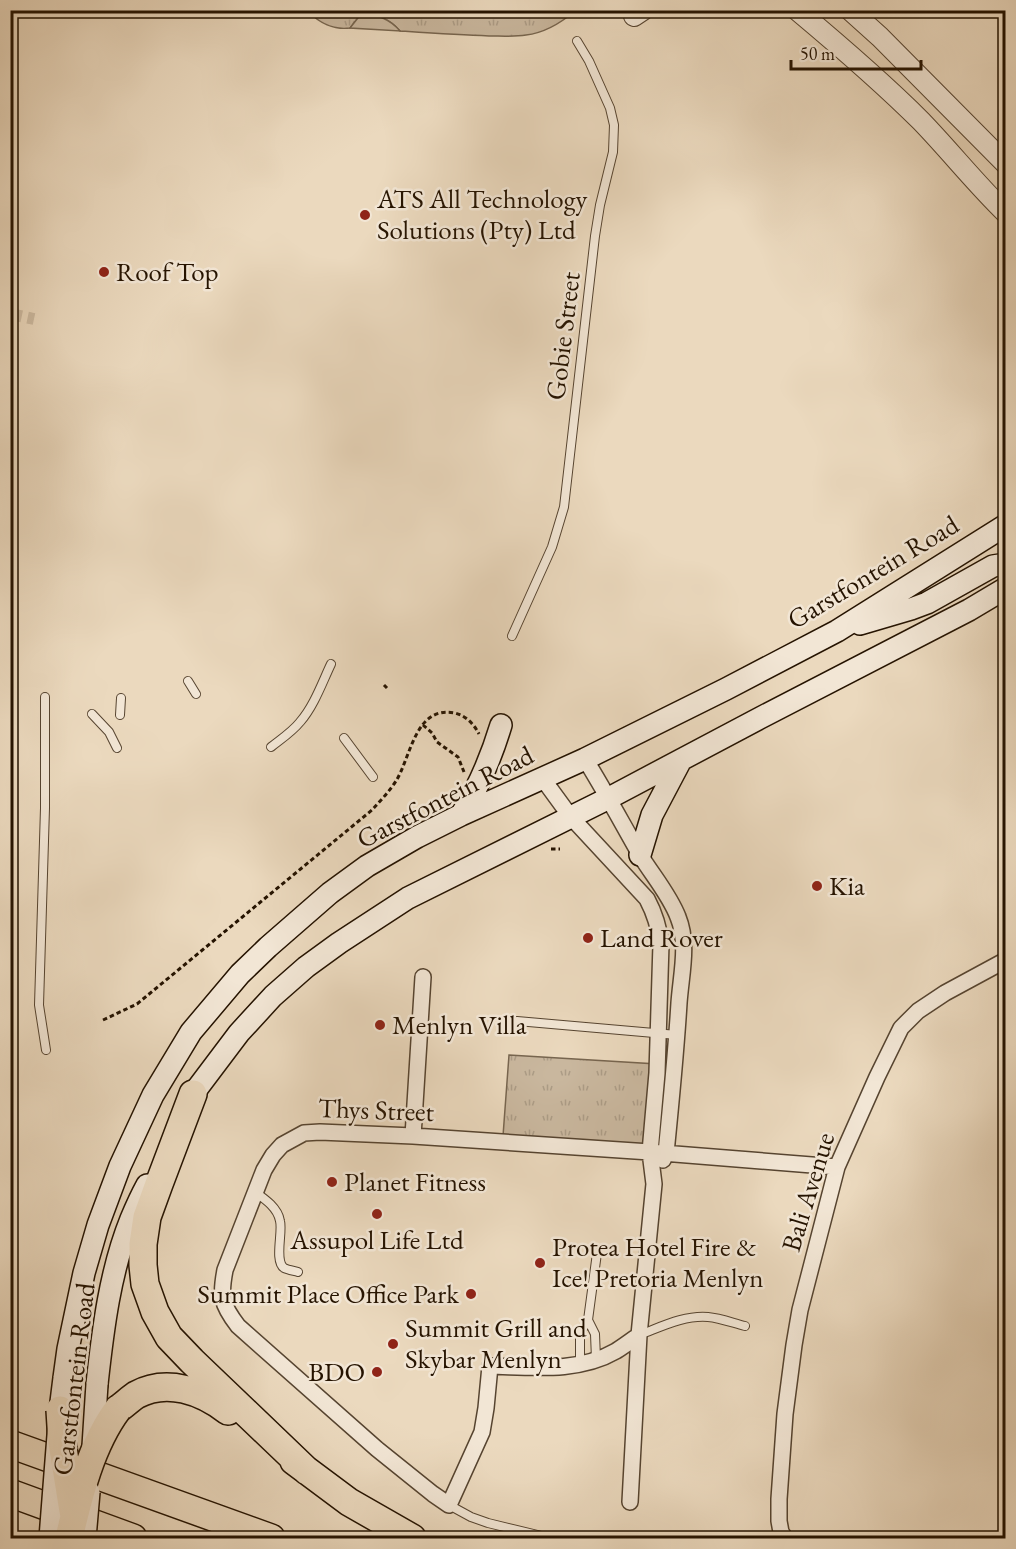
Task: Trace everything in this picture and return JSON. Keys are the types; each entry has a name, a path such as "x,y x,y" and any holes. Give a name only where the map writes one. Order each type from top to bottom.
{"highway":[{"path":"193,1094 147,1217 143,1244 146,1284 155,1312 169,1338 307,1471"},
{"path":"77,1533 93,1455 107,1424 118,1409 136,1395 152,1389 179,1387 192,1390 223,1407 349,1502 412,1539"},
{"path":"60,1410 62,1442 77,1533"},
{"path":"13,1445 272,1539"},
{"path":"10,1493 133,1539"}],"main road":[{"name":"Garstfontein Road","path":"50,1539 60,1410 68,1349 84,1273 98,1225 120,1166 153,1095 191,1032 240,975 268,947 330,893 367,866 460,815 585,759 837,631 1005,525"},
{"path":"837,631 927,603 993,566 1005,564"},
{"name":"Garstfontein Road","path":"93,1455 97,1384 111,1285 131,1220 160,1154 193,1094 239,1034 273,996 306,967 339,943 408,898 609,798 998,596"},
{"path":"460,815 489,763 501,725"},
{"path":"640,855 652,815 681,760"}],"street":[{"path":"797,10 858,61 910,110 1005,213"},
{"path":"849,10 880,37 1005,164"},
{"path":"585,759 640,855 668,897 681,927 685,958 666,1153 654,1184"},
{"path":"543,779 570,816 647,899 660,930 659,1032 650,1152 654,1184 639,1335 630,1502"},
{"name":"Bali Avenue","path":"785,1539 779,1521 779,1499 785,1414 794,1345 800,1310 837,1167 901,1028 918,1011 945,993 1005,960"},
{"path":"413,1136 423,977"},
{"name":"Thys Street","path":"448,1505 377,1449 238,1326 228,1314 222,1294 225,1270 264,1170 282,1145 304,1133 320,1132 729,1157 837,1167"},
{"path":"448,1505 482,1432 490,1366 580,1364 615,1352 639,1335"}],"lane":[{"name":"Gobie Street","path":"512,636 552,547 564,507 595,236 614,142 614,125 610,108 589,61 577,41"},
{"path":"271,747 304,717 331,664"},
{"path":"188,681 196,694"},
{"path":"45,697 45,808 39,1005 46,1050"},
{"path":"120,715 121,698"},
{"path":"92,714 110,732 117,748"},
{"path":"344,738 373,777"},
{"path":"517,1021 677,1035"},
{"path":"255,1192 275,1210 280,1221 279,1261 284,1268 298,1272"},
{"path":"580,1364 580,1333 588,1320 597,1253"},
{"path":"639,1335 689,1318 708,1317 745,1326"},
{"path":"588,1320 595,1334 596,1359"},
{"path":"448,1505 488,1523 550,1539"}],"path":[{"path":"103,1020 137,1004 372,810 396,780 417,731 429,718 448,712 458,714 474,725 480,741"},
{"path":"423,725 432,733 437,742 458,757 465,773 472,770"}],"green space":[{"path":"308,11 575,11 559,23 539,32 508,36 400,31 388,20 367,14 361,14 350,28 338,28 322,22"},
{"path":"361,14 383,18 400,31 350,28"},
{"path":"509,1055 657,1064 643,1145 503,1136"}],"tunnel":[{"path":"10,314 34,319"}],"place":[{"name":"ATS All Technology Solutions (Pty) Ltd","path":"365,215"},
{"name":"Roof Top","path":"104,272"},
{"name":"Kia","path":"817,886"},
{"name":"Land Rover","path":"588,938"},
{"name":"Menlyn Villa","path":"380,1025"},
{"name":"Planet Fitness","path":"332,1182"},
{"name":"Assupol Life Ltd","path":"377,1214"},
{"name":"Protea Hotel Fire & Ice! Pretoria Menlyn","path":"540,1263"},
{"name":"Summit Place Office Park","path":"471,1294"},
{"name":"Summit Grill and Skybar Menlyn","path":"393,1344"},
{"name":"BDO","path":"377,1372"}]}
